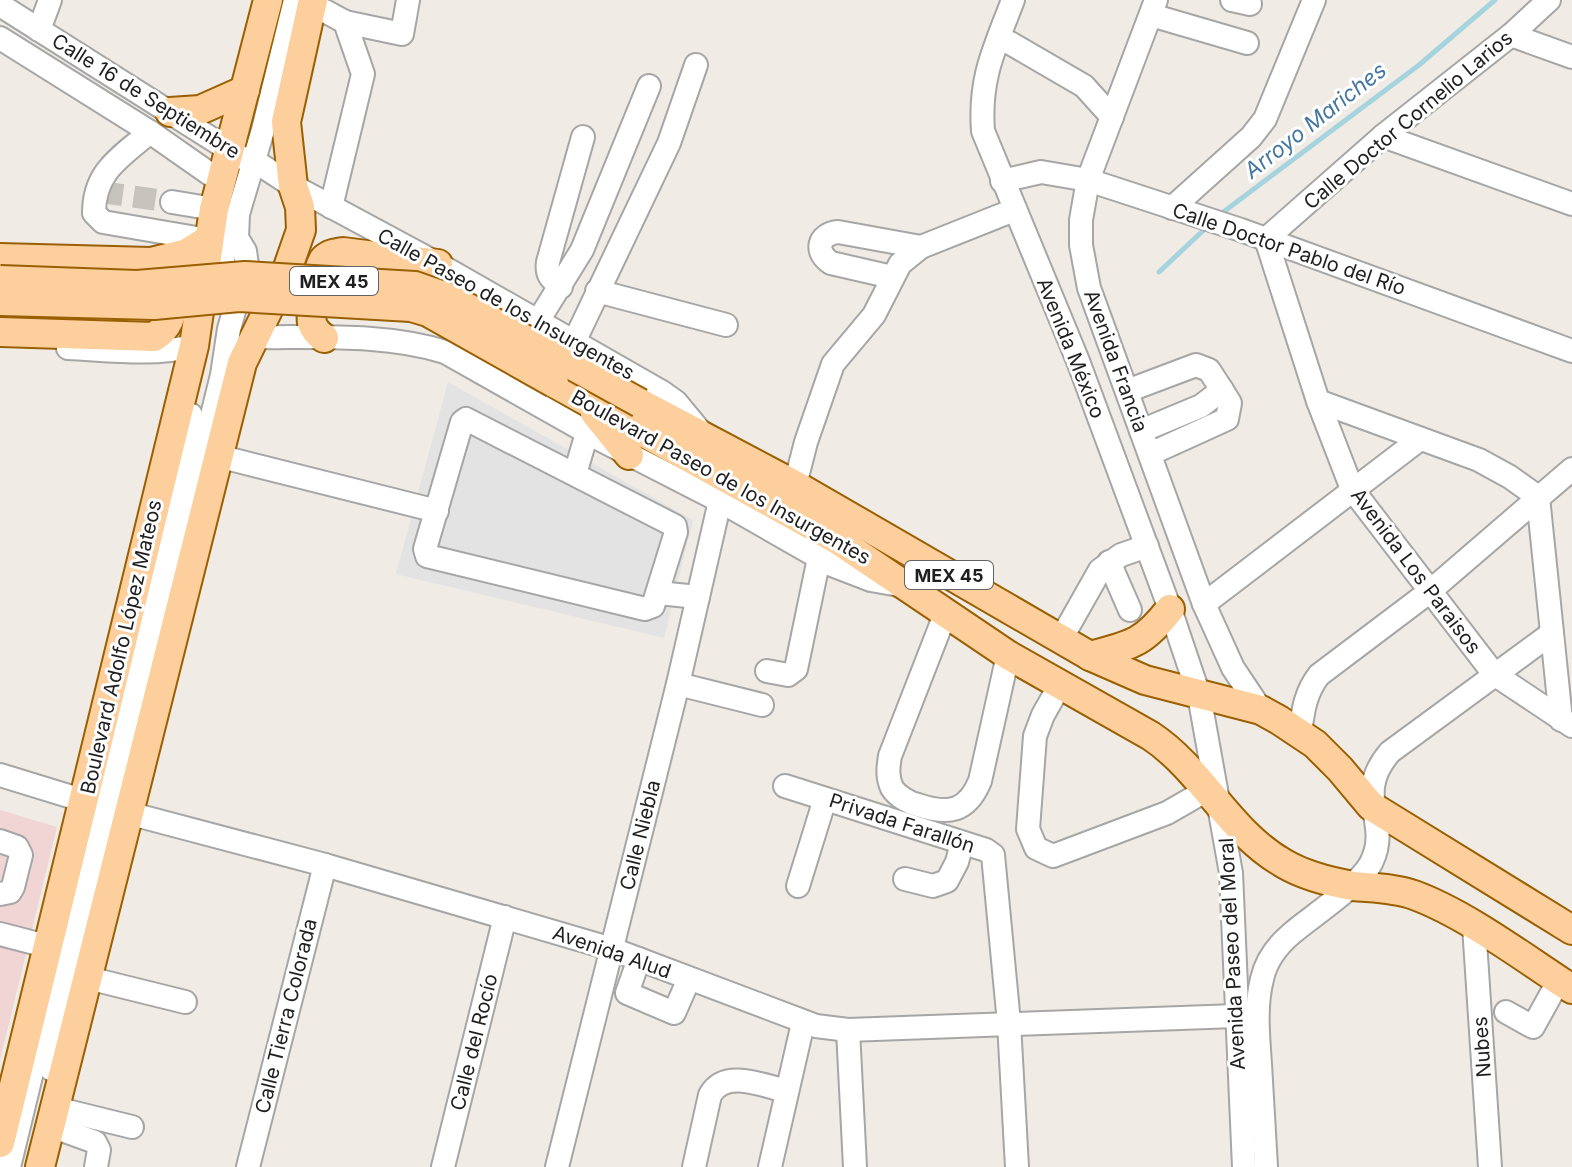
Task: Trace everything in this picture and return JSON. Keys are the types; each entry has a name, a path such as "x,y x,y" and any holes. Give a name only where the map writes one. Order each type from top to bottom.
{"main road":[{"name":"Boulevard Adolfo López Mateos","path":"40,1167 88,978 106,807 111,680 194,346 208,240 220,181 241,155 245,90 268,0"},
{"name":"Boulevard Adolfo López Mateos","path":"0,1143 46,946 106,807 218,456 242,363 252,337 286,273 301,230 286,122 307,1"},
{"path":"160,122 211,107 245,90"},
{"path":"0,258 151,262 187,253 208,240"},
{"path":"324,338 314,329 312,316 319,267 324,259 343,252 438,264"},
{"path":"0,332 154,337 169,319 171,288 162,270 151,262"},
{"name":"Boulevard Paseo de los Insurgentes","path":"0,280 137,285 245,276 415,286 452,299 795,485 1090,656 1145,680 1261,710 1300,733 1340,769 1371,806 1572,930"},
{"name":"Boulevard Paseo de los Insurgentes","path":"0,301 154,305 239,297 411,307 428,312 836,539 1008,655 1171,750 1252,839 1282,863 1316,877 1412,894 1474,926 1566,984"},
{"path":"584,401 629,455"},
{"path":"1090,656 1144,639 1170,609"}],"street":[{"path":"39,30 50,0"},
{"path":"9,1167 208,437 229,329 247,265 245,251 237,238 241,155 282,0"},
{"path":"241,155 263,130 307,1 402,34 408,0"},
{"name":"Avenida México","path":"1013,0 986,74 981,101 983,131 1078,361 1199,695"},
{"path":"1172,208 1251,137 1265,119 1314,0"},
{"name":"Calle Doctor Cornelio Larios","path":"1266,239 1383,136 1511,35 1549,0"},
{"name":"Calle 16 de Septiembre","path":"0,5 39,30 160,122 220,181"},
{"path":"1154,8 1247,43"},
{"name":"Avenida Francia","path":"1154,8 1088,180 1081,220 1085,269 1204,604 1233,668 1261,710"},
{"path":"331,207 363,74 343,13"},
{"path":"1511,35 1572,57"},
{"name":"Calle 16 de Septiembre","path":"0,38 160,122 241,155 293,186"},
{"path":"998,40 1010,43 1084,86 1112,117"},
{"path":"574,342 669,143 696,65"},
{"path":"538,321 582,250 649,86"},
{"path":"160,122 106,170 94,213 103,222 208,240"},
{"path":"1383,136 1572,204"},
{"path":"561,287 550,278 548,262 583,137"},
{"name":"Calle Doctor Pablo del Río","path":"1002,181 1041,172 1088,180 1241,230 1572,351"},
{"name":"Calle Paseo de los Insurgentes","path":"293,186 438,264 662,392 676,402 706,438"},
{"path":"172,202 214,209"},
{"path":"795,485 829,374 845,348 874,315 892,277 907,256 921,247 1014,210"},
{"path":"892,277 831,263 823,258 819,249 821,239 828,233 838,232 921,247"},
{"name":"Avenida Los Paraisos","path":"1266,239 1318,401 1352,489 1494,674 1566,723"},
{"path":"597,291 726,325"},
{"path":"252,337 420,344 445,352 819,558 860,577 908,586"},
{"path":"0,344 150,352 194,346"},
{"path":"1127,391 1196,365 1209,370 1230,403 1227,419 1150,454"},
{"path":"1141,431 1201,406 1222,390"},
{"path":"1318,401 1479,460 1538,497 1552,633 1566,723"},
{"path":"466,419 581,478 675,526 676,532 653,606 645,609 431,559 425,553 462,422 466,419"},
{"path":"581,478 593,436"},
{"path":"1204,604 1420,439"},
{"path":"218,456 437,511"},
{"path":"1300,733 1304,703 1309,688 1319,675 1429,592 1572,469"},
{"name":"Calle Niebla","path":"557,1167 678,684 720,501"},
{"path":"1061,639 1093,580 1109,562 1147,546"},
{"path":"767,671 788,675 796,669 819,558"},
{"path":"1109,562 1130,610"},
{"path":"660,586 700,590"},
{"path":"946,612 890,756 888,775 894,791 911,803 937,812 958,809 973,798 980,781 1008,655"},
{"name":"Avenida Paseo del Moral","path":"1266,1167 1257,1006 1262,976 1272,954 1367,871 1374,857 1378,830 1371,806 1375,775 1390,752 1552,633"},
{"path":"678,684 762,705"},
{"path":"1060,685 1035,736 1028,829 1036,848 1053,856 1167,813 1214,799"},
{"name":"Avenida Paseo del Moral","path":"1199,695 1214,799 1231,873 1244,1167"},
{"name":"Avenida Alud","path":"0,775 612,949 803,1023 830,1029 1236,1016"},
{"name":"Privada Farallón","path":"785,786 986,850 993,855 1009,1023 1017,1167"},
{"path":"798,886 825,799"},
{"path":"27,1167 106,807"},
{"path":"0,841 17,847 21,855 13,887 6,894 0,894"},
{"path":"905,879 933,886 947,881 962,843"},
{"name":"Calle Tierra Colorada","path":"248,1167 325,865"},
{"name":"Calle del Rocío","path":"443,1167 505,917"},
{"name":"Nubes","path":"1474,926 1490,1167"},
{"path":"0,934 46,946"},
{"path":"639,959 627,993 674,1013 689,979"},
{"path":"88,978 185,1002"},
{"path":"1506,1012 1533,1027 1566,984"},
{"path":"770,1167 803,1023"},
{"path":"848,1030 855,1167"},
{"path":"694,1167 710,1095 715,1086 725,1080 736,1079 787,1091"},
{"path":"53,1117 132,1127"},
{"path":"53,1117 95,1142 99,1150 96,1167"}],"shaded area":[{"path":"448,382 693,520 664,638 396,574"},
{"path":"0,810 57,827 0,1060"}],"waterway":[{"name":"Arroyo Mariches","path":"1218,216 1419,65 1495,0"},
{"name":"Arroyo Mariches","path":"1159,272 1208,226"}],"tunnel":[{"path":"101,192 172,202"}]}
